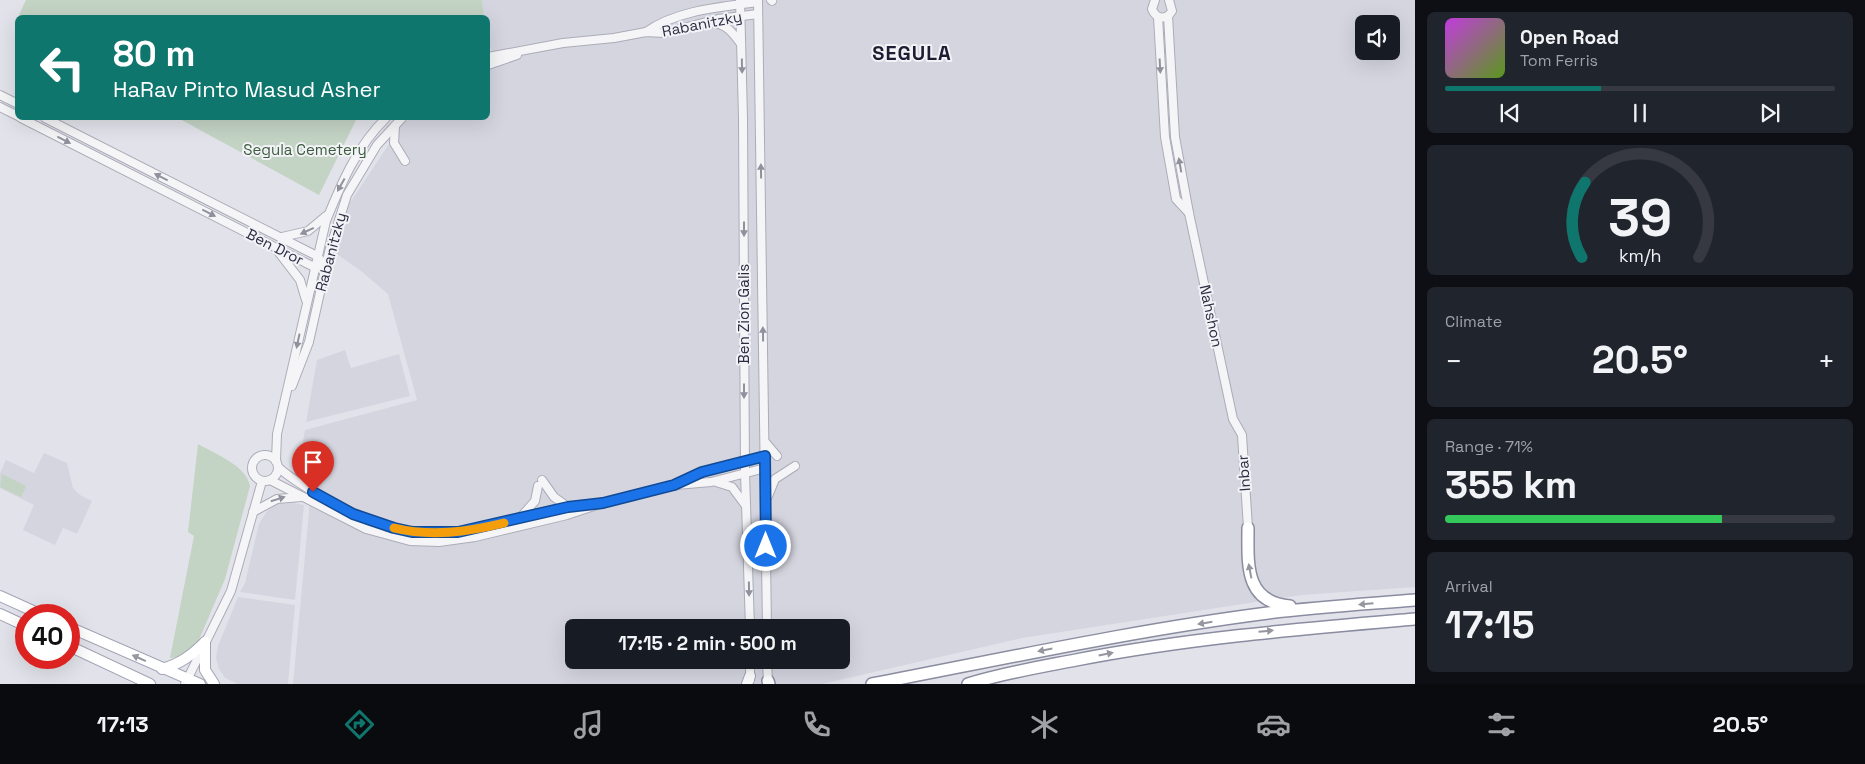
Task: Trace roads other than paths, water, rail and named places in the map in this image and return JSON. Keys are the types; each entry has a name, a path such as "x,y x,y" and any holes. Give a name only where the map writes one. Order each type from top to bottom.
{"highway":[{"path":"1248,528 1248,565 1255,588 1270,602 1279,605 1314,609"},
{"path":"872,684 1120,636 1268,613 1415,600"},
{"path":"960,684 1137,648 1248,632 1415,619"}],"main road":[{"path":"0,596 18,604"},
{"path":"0,614 15,621"},
{"path":"80,632 186,681 200,684"},
{"path":"162,669 173,666 192,655 205,642"},
{"path":"205,642 205,670 214,684"},
{"path":"80,651 150,684"}],"street":[{"name":"Nahshon","path":"1155,0 1152,9 1158,17 1165,137 1176,199 1189,213"},
{"name":"Nahshon","path":"1169,0 1172,8 1168,16 1175,136 1189,213 1233,419"},
{"name":"Rabanitzky","path":"646,32 660,22 740,2 758,1"},
{"name":"Ben Zion Galis","path":"758,1 767,619"},
{"name":"Ben Zion Galis","path":"740,2 742,44 745,473 750,619"},
{"name":"Rabanitzky","path":"490,57 646,32 664,33 741,15 758,14"},
{"path":"1158,17 1168,16"},
{"path":"702,23 718,23 732,30 742,44"},
{"name":"Rabanitzky","path":"490,64 538,48"},
{"path":"0,94 15,102"},
{"path":"0,107 15,114"},
{"name":"Ben Dror","path":"25,120 314,267 326,266"},
{"name":"Ben Dror","path":"49,120 317,256 326,266"},
{"name":"Rabanitzky","path":"264,456 277,434 287,399 306,302 329,213 338,189 360,150 384,120"},
{"path":"400,120 394,128 394,143 405,161"},
{"name":"Rabanitzky","path":"287,399 309,342 326,266 347,195 377,145 400,120"},
{"path":"279,237 289,237 308,231 317,226 329,213"},
{"path":"272,245 300,280 306,302"},
{"name":"Inbar","path":"1233,419 1242,435 1248,528"},
{"name":"Rabanitzky","path":"277,434 277,464"},
{"path":"764,440 769,449 777,456"},
{"path":"603,503 568,507 458,532 412,532 370,521 348,511 299,483 270,457 264,456 256,460 252,467 255,476 262,481 270,480 349,521 386,535 410,541 439,542 475,537 567,515 603,503 674,485 711,482 765,468"},
{"path":"674,485 702,472 765,456"},
{"path":"270,480 276,474 277,464"},
{"path":"766,508 770,489 775,479 795,466"},
{"path":"186,681 230,591 262,481"},
{"path":"711,482 732,487 747,508"},
{"path":"519,519 535,501 540,483 554,497 568,507"},
{"path":"253,512 276,499 291,496 305,497"},
{"path":"768,669 768,683"}],"district":[{"name":"SEGULA","path":"912,53"}],"park label":[{"name":"Segula Cemetery","path":"305,150"}]}
